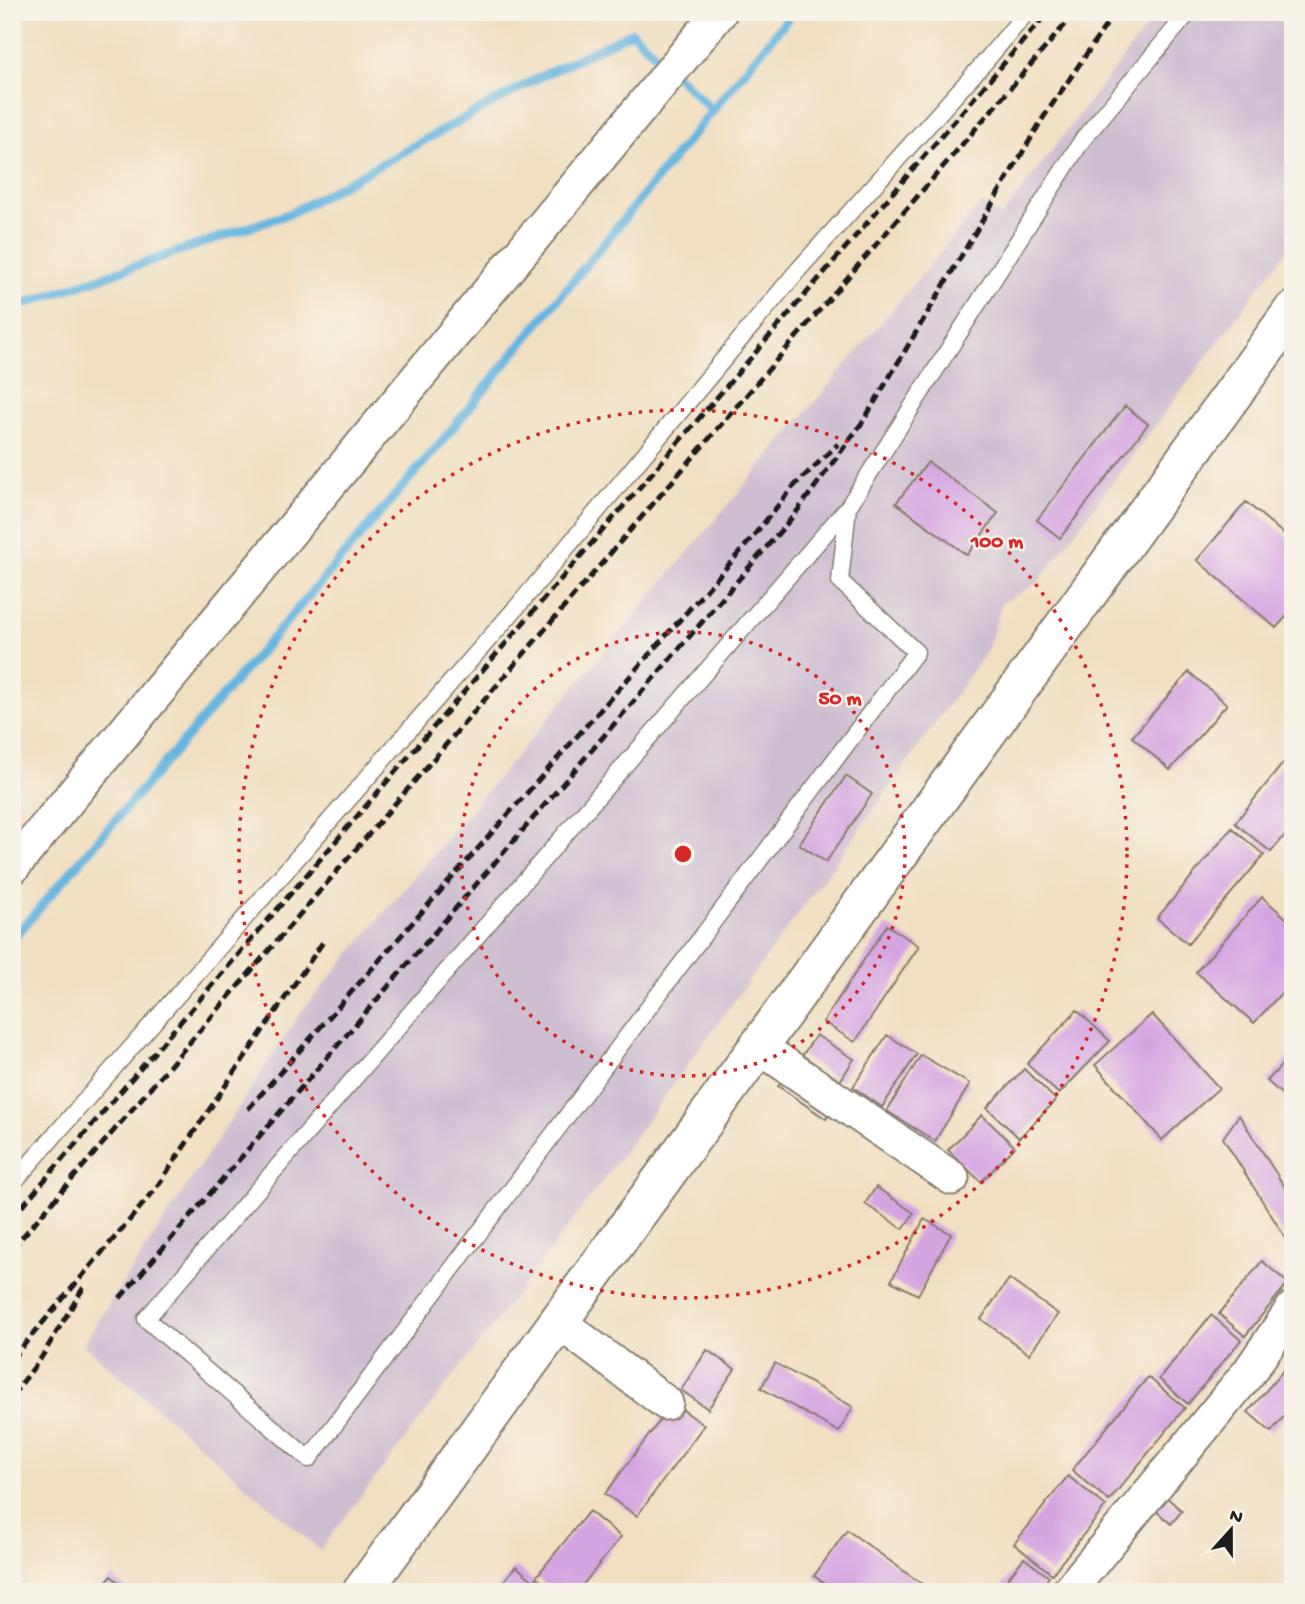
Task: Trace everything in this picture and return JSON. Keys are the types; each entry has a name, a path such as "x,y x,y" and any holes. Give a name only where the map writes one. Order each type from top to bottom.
{"main road":[{"path":"362,1592 1293,311"}],"street":[{"path":"12,868 720,12"},
{"path":"759,1047 952,1178"},
{"path":"1069,1592 1249,1372 1293,1308"},
{"path":"559,1322 666,1403"}],"lane":[{"path":"12,1184 522,601 799,268 984,64 1027,12"},
{"path":"848,507 840,581 916,652 309,1459 146,1319 848,507 1083,139 1189,12"}],"shaded area":[{"path":"1158,12 1293,12 1293,242 1037,583 1002,603 987,651 833,866 581,1210 320,1550 83,1344 301,1012 982,203 1001,217"}],"building":[{"path":"1125,406 1148,424 1060,538 1037,520"},
{"path":"928,462 998,513 967,555 896,503"},
{"path":"1246,502 1293,542 1293,609 1276,628 1197,560"},
{"path":"1189,672 1227,704 1170,770 1132,737"},
{"path":"1288,757 1293,761 1293,826 1271,852 1235,823"},
{"path":"846,776 872,794 826,862 799,844"},
{"path":"1232,828 1264,855 1188,944 1157,918"},
{"path":"1262,897 1293,924 1293,980 1254,1023 1196,972"},
{"path":"887,925 919,946 855,1042 823,1022"},
{"path":"1077,1010 1110,1041 1059,1094 1027,1064"},
{"path":"1152,1014 1219,1088 1162,1140 1095,1065"},
{"path":"816,1035 854,1059 840,1081 802,1056"},
{"path":"887,1035 917,1054 882,1107 853,1087"},
{"path":"1293,1053 1293,1104 1267,1081"},
{"path":"921,1055 970,1084 935,1141 887,1111"},
{"path":"1024,1069 1056,1100 1019,1138 987,1108"},
{"path":"787,1073 835,1106 826,1119 778,1086"},
{"path":"982,1115 1015,1147 981,1182 948,1150"},
{"path":"1239,1115 1293,1200 1293,1250 1223,1138"},
{"path":"876,1187 914,1213 903,1229 865,1204"},
{"path":"924,1219 951,1234 918,1295 891,1281"},
{"path":"1262,1261 1288,1283 1245,1336 1219,1314"},
{"path":"1009,1279 1058,1314 1029,1354 981,1319"},
{"path":"1211,1315 1241,1340 1188,1404 1159,1379"},
{"path":"707,1350 735,1369 708,1409 681,1390"},
{"path":"1293,1359 1293,1406 1271,1432 1248,1412"},
{"path":"775,1363 853,1407 839,1432 761,1388"},
{"path":"1148,1377 1185,1408 1109,1501 1072,1470"},
{"path":"673,1403 704,1425 637,1516 605,1494"},
{"path":"1068,1476 1106,1506 1052,1574 1014,1544"},
{"path":"1164,1495 1182,1511 1171,1524 1153,1508"},
{"path":"589,1511 621,1537 577,1592 554,1592 536,1577"},
{"path":"847,1530 933,1592 836,1592 814,1576"},
{"path":"1024,1558 1049,1577 1038,1592 997,1592"},
{"path":"516,1566 546,1592 495,1592"},
{"path":"111,1576 131,1592 98,1592"}],"waterway":[{"path":"12,940 443,440 793,12"},
{"path":"12,308 291,213 540,77 632,32 666,65"},
{"path":"676,75 713,111"}],"railway":[{"path":"12,1218 1048,12"},
{"path":"12,1249 1076,12"},
{"path":"120,1298 795,514 864,420 1043,118 1115,12"},
{"path":"248,1109 746,545 793,487 838,444"},
{"path":"12,1359 154,1191 325,939"},
{"path":"12,1396 41,1358 85,1285"}]}
